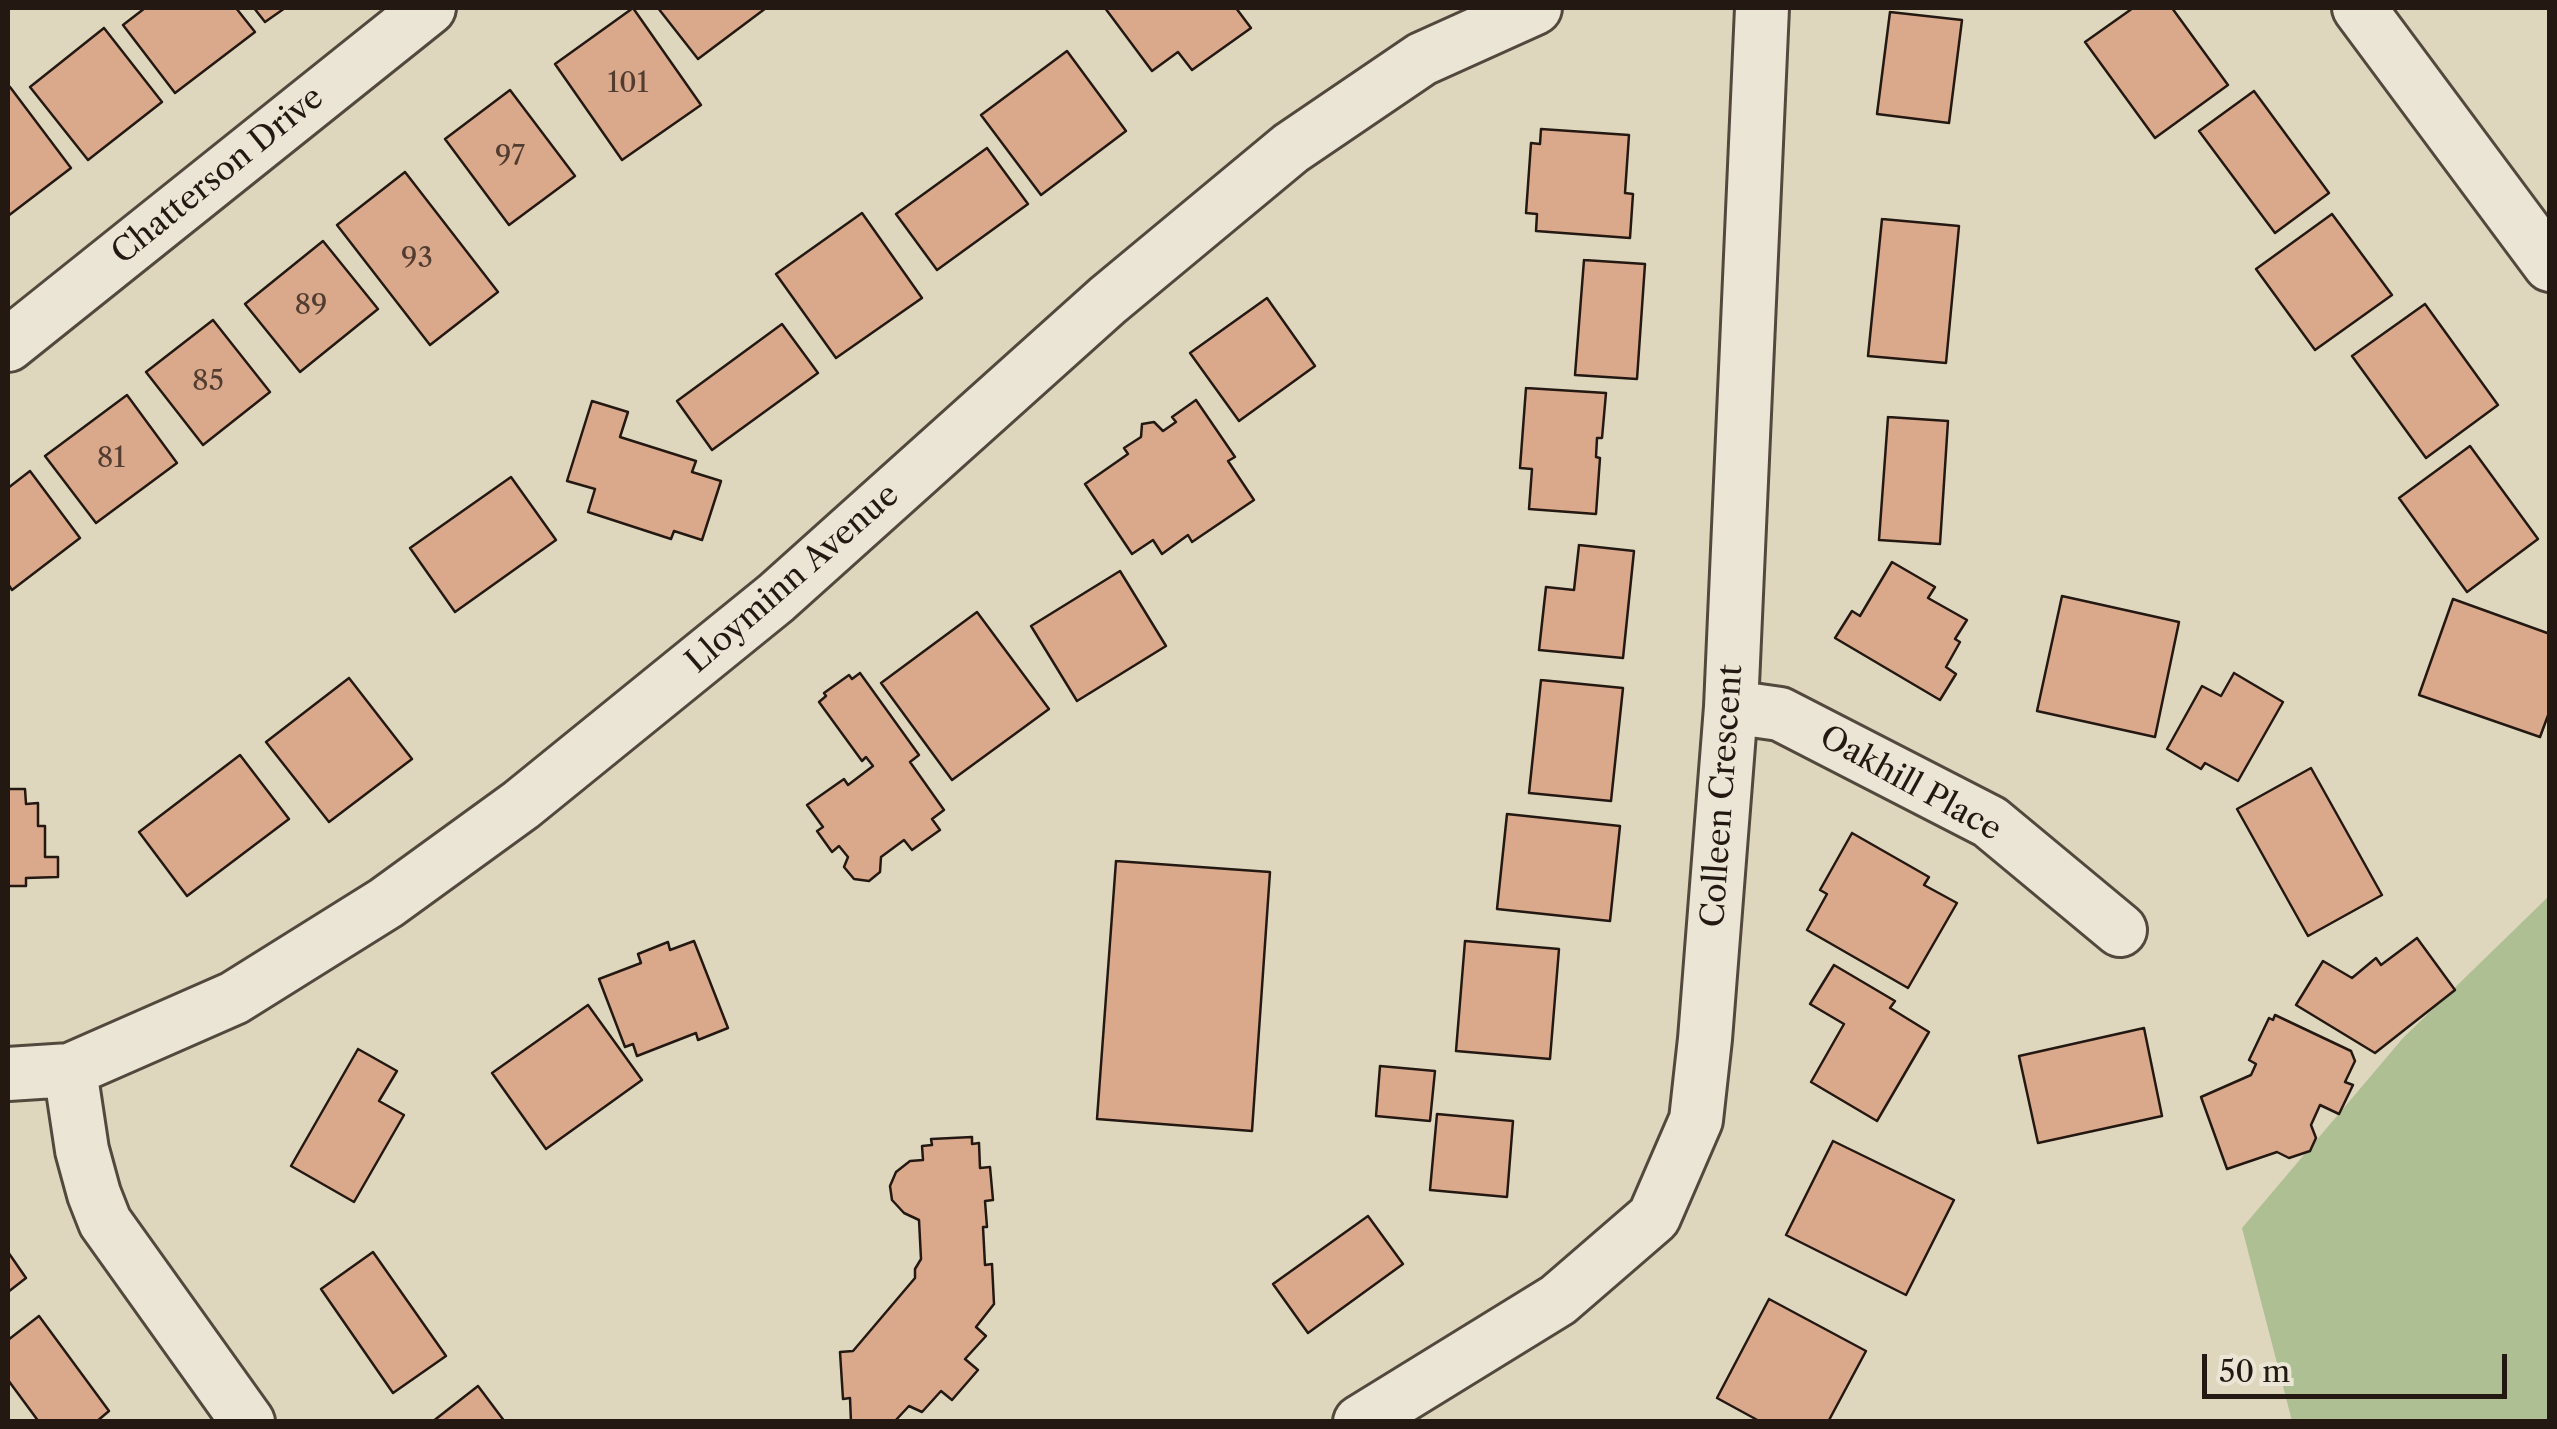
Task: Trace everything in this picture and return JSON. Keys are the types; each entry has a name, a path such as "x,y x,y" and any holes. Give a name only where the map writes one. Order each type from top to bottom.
{"street":[{"name":"Chatterson Drive","path":"8,345 428,8"},
{"name":"Lloyminn Avenue","path":"8,1074 70,1070 234,998 386,902 521,805 776,598 1108,300 1291,148 1422,60 1535,8"},
{"name":"Colleen Crescent","path":"1360,1422 1558,1300 1654,1217 1696,1120 1731,707 1762,8"},
{"path":"2359,8 2550,265"},
{"name":"Oakhill Place","path":"1731,707 1780,714 1990,822 2120,930"},
{"path":"70,1070 82,1150 106,1222 248,1422"}],"green space":[{"path":"2549,896 2549,1421 2292,1421 2242,1228 2403,1038"}],"building":[{"path":"145,8 236,8 255,32 175,93 123,25"},
{"path":"254,8 285,8 265,22"},
{"path":"633,8 701,105 622,160 555,64"},
{"path":"658,8 766,8 698,59"},
{"path":"1105,8 1236,8 1251,28 1192,70 1178,52 1152,71"},
{"path":"2133,8 2172,8 2228,85 2155,138 2085,42"},
{"path":"1890,12 1962,20 1949,123 1877,114"},
{"path":"104,28 162,102 88,160 30,87"},
{"path":"1067,51 1126,131 1041,195 981,115"},
{"path":"8,88 71,168 8,216"},
{"path":"510,90 575,176 509,225 445,139"},
{"path":"2254,91 2329,193 2275,233 2199,131"},
{"path":"1541,129 1629,135 1625,193 1633,194 1630,238 1536,231 1537,214 1526,213 1531,143 1540,144"},
{"path":"987,148 1028,204 937,270 896,214"},
{"path":"405,172 498,292 430,345 337,225"},
{"path":"862,213 922,298 836,358 776,274"},
{"path":"2332,214 2392,295 2315,350 2256,269"},
{"path":"1882,219 1959,226 1946,363 1868,356"},
{"path":"323,241 378,309 300,372 245,304"},
{"path":"1584,260 1645,264 1637,379 1575,375"},
{"path":"1267,298 1315,366 1239,421 1190,353"},
{"path":"2425,304 2498,405 2426,458 2352,356"},
{"path":"213,320 270,392 203,445 146,372"},
{"path":"782,324 818,373 712,450 677,401"},
{"path":"1526,388 1606,393 1602,438 1597,438 1596,457 1600,458 1596,514 1529,509 1532,469 1520,468"},
{"path":"127,395 177,463 96,523 45,456"},
{"path":"1196,400 1235,457 1228,461 1254,500 1192,542 1188,535 1162,554 1153,540 1132,554 1085,484 1128,454 1124,448 1141,437 1142,424 1154,422 1163,431 1176,422 1172,417"},
{"path":"592,401 628,412 620,437 696,461 692,472 721,481 702,540 674,531 671,539 588,512 595,489 567,481"},
{"path":"1888,417 1948,421 1940,544 1879,540"},
{"path":"2470,446 2538,539 2467,592 2399,498"},
{"path":"30,471 80,538 12,590 8,584 8,488"},
{"path":"511,477 556,540 455,612 410,548"},
{"path":"1579,545 1634,551 1623,658 1539,650 1546,587 1574,590"},
{"path":"1892,562 1935,587 1928,598 1967,620 1955,639 1960,642 1946,667 1956,674 1940,700 1835,638 1852,611 1860,616"},
{"path":"1120,571 1166,646 1077,701 1031,626"},
{"path":"2062,596 2179,622 2155,737 2037,711"},
{"path":"2453,599 2550,634 2550,710 2540,737 2419,695"},
{"path":"977,612 1049,709 952,780 881,683"},
{"path":"860,673 919,755 910,762 944,810 932,819 940,830 912,850 904,840 881,857 880,872 869,881 854,879 844,867 848,857 839,846 832,852 817,831 823,827 807,805 844,779 848,785 873,766 866,757 862,761 819,702 826,696 824,693 849,675 852,679"},
{"path":"2234,673 2283,702 2238,781 2205,763 2201,769 2167,749 2202,686 2221,696"},
{"path":"349,678 412,759 329,822 266,742"},
{"path":"1541,680 1623,688 1611,801 1529,793"},
{"path":"240,755 289,819 187,896 139,832"},
{"path":"2311,768 2382,895 2308,936 2237,809"},
{"path":"8,789 25,789 26,804 38,803 38,826 45,826 45,857 58,857 58,877 26,878 26,886 8,886"},
{"path":"1507,814 1620,826 1610,921 1497,909"},
{"path":"1852,833 1929,877 1924,885 1957,903 1908,988 1807,930 1827,894 1820,890"},
{"path":"1116,861 1270,872 1252,1131 1097,1119"},
{"path":"2417,938 2455,990 2375,1053 2296,1005 2323,961 2352,978 2376,958 2381,965"},
{"path":"694,941 728,1028 698,1040 696,1033 637,1056 633,1044 625,1047 599,979 641,963 638,954 668,942 670,950"},
{"path":"1465,941 1559,949 1550,1059 1456,1051"},
{"path":"1834,965 1895,1001 1890,1008 1929,1032 1877,1121 1811,1082 1844,1024 1810,1004"},
{"path":"588,1005 642,1080 546,1149 492,1073"},
{"path":"2275,1015 2351,1051 2355,1061 2345,1082 2353,1085 2339,1114 2320,1105 2311,1125 2316,1138 2310,1151 2289,1158 2277,1152 2227,1169 2201,1097 2251,1075 2256,1064 2249,1060 2269,1018 2273,1020"},
{"path":"2144,1028 2162,1116 2038,1143 2019,1056"},
{"path":"358,1049 397,1071 379,1101 404,1115 354,1202 291,1166"},
{"path":"1380,1066 1435,1071 1430,1121 1376,1116"},
{"path":"1437,1114 1513,1121 1507,1197 1430,1190"},
{"path":"972,1137 972,1144 979,1143 980,1168 990,1167 993,1200 985,1201 987,1227 983,1227 985,1265 992,1264 994,1304 976,1327 986,1336 965,1359 978,1370 952,1400 941,1391 922,1412 909,1406 894,1422 851,1422 850,1398 843,1399 840,1352 853,1351 915,1278 921,1259 919,1220 904,1213 892,1200 890,1186 896,1172 910,1161 923,1160 922,1146 932,1145 931,1139"},
{"path":"1833,1141 1954,1200 1906,1295 1786,1235"},
{"path":"1368,1216 1403,1264 1308,1333 1273,1284"},
{"path":"8,1252 26,1278 8,1292"},
{"path":"373,1252 446,1356 393,1393 321,1289"},
{"path":"1769,1299 1866,1351 1828,1422 1761,1422 1717,1398"},
{"path":"39,1316 109,1411 96,1422 39,1422 8,1380 8,1340"},
{"path":"478,1386 505,1422 432,1422"}]}
